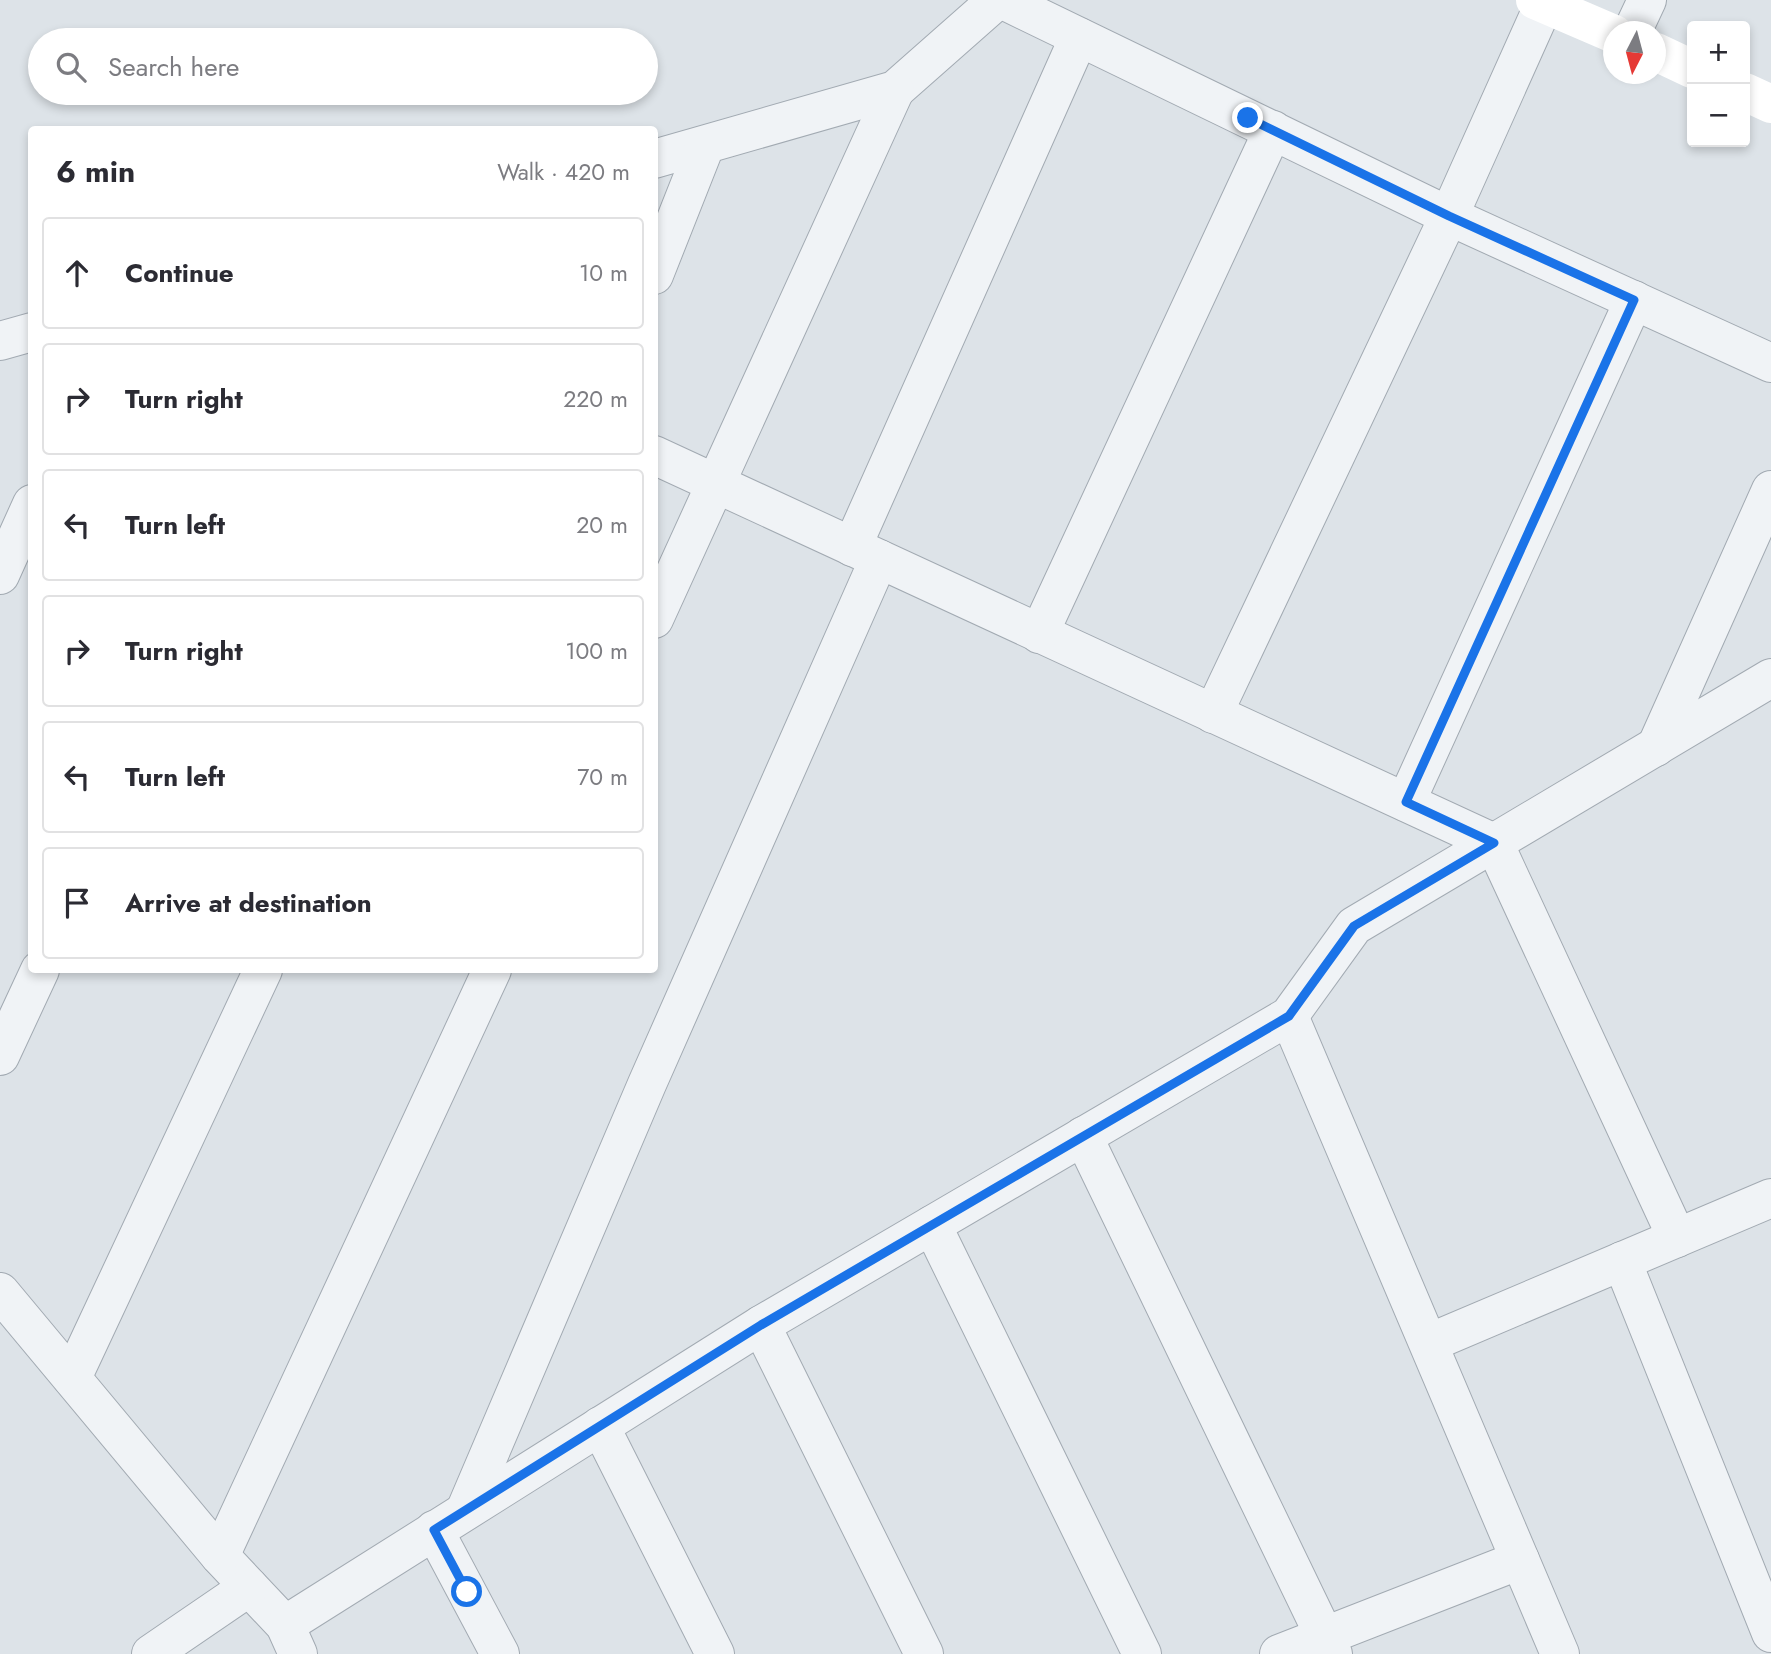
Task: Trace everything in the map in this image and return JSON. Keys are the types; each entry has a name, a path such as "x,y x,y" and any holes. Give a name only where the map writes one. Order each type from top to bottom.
{"street":[{"path":"658,610 895,90 997,0"},
{"path":"1003,0 1449,216 1771,363"},
{"path":"1637,21 1647,0"},
{"path":"1213,714 1449,216 1540,2 1603,29"},
{"path":"500,1654 450,1521 647,1084 1079,37"},
{"path":"1666,57 1687,67"},
{"path":"658,158 895,90"},
{"path":"1750,94 1771,104"},
{"path":"1039,634 1273,130"},
{"path":"658,265 705,146"},
{"path":"1406,802 1634,300"},
{"path":"0,341 28,333"},
{"path":"658,457 1494,843 1677,1238"},
{"path":"1656,747 1771,490"},
{"path":"0,575 28,513"},
{"path":"0,1292 292,1639 450,1521 761,1325 1289,1016 1354,926 1771,678"},
{"path":"0,1056 39,973"},
{"path":"72,1378 262,973"},
{"path":"220,1556 491,973"},
{"path":"1289,1016 1560,1654"},
{"path":"1083,1136 1329,1645"},
{"path":"1429,1343 1771,1198"},
{"path":"932,1225 1142,1654"},
{"path":"1622,1261 1771,1633"},
{"path":"761,1325 924,1654"},
{"path":"600,1426 715,1654"},
{"path":"1279,1654 1329,1645 1520,1560"},
{"path":"151,1654 249,1587"}],"route":[{"path":"467,1592 434,1530 761,1325 1289,1016 1354,926 1494,843 1406,802 1634,300 1449,216 1248,118"}]}
